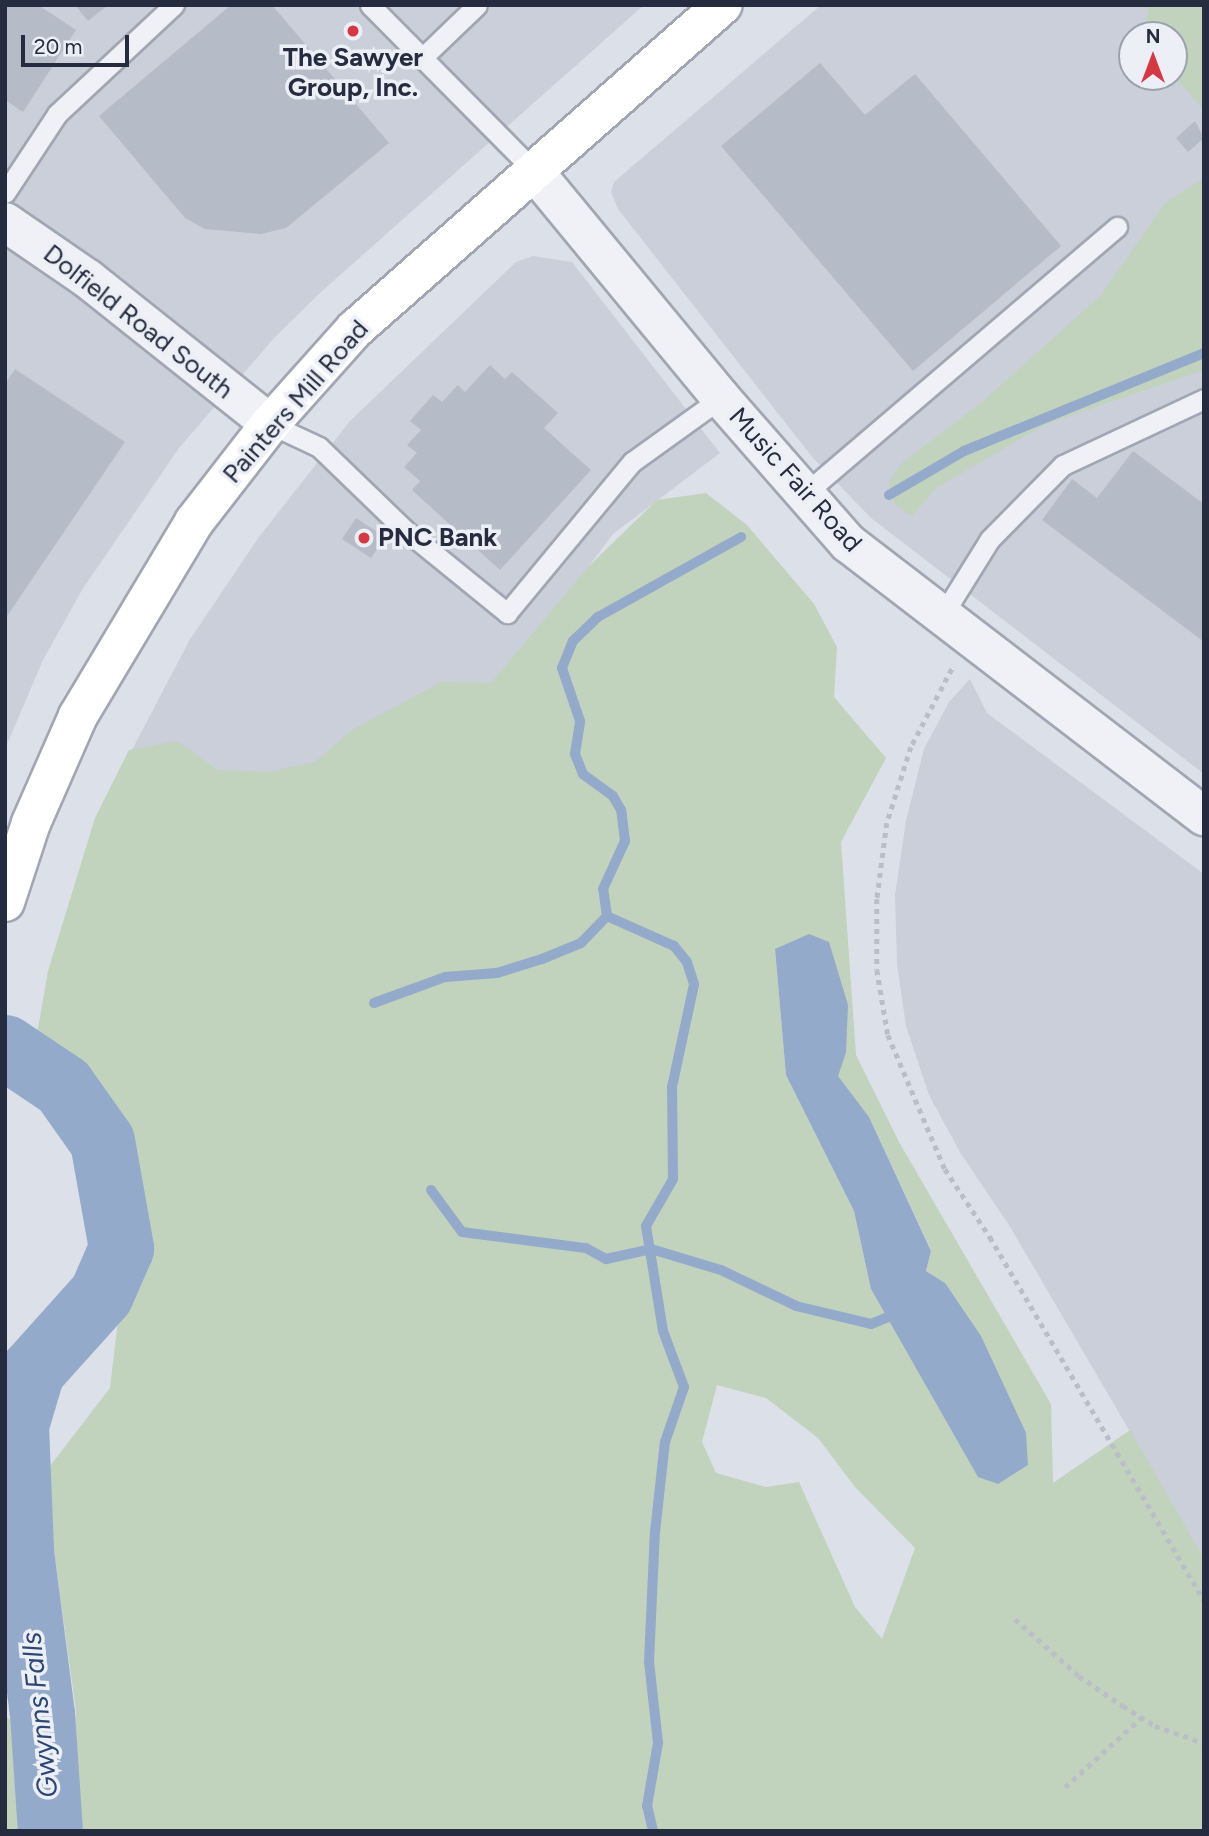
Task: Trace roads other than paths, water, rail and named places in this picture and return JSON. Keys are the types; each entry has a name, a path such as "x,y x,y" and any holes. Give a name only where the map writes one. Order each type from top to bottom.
{"main road":[{"name":"Painters Mill Road","path":"5,902 31,822 78,716 194,522 270,424 355,329 722,5"}],"street":[{"name":"Music Fair Road","path":"533,170 720,398 848,543 1204,816"},
{"name":"Dolfield Road South","path":"5,222 88,279 270,424"}],"lane":[{"path":"5,193 57,114 174,5"},
{"path":"370,5 533,170"},
{"path":"422,58 477,5"},
{"path":"803,495 1116,227"},
{"path":"270,424 319,447 405,530 507,613 632,462 720,398"},
{"path":"942,616 990,539 1063,465 1204,399"}],"water":[{"path":"809,934 829,942 848,1005 846,1053 838,1076 869,1117 931,1251 926,1271 945,1283 981,1336 1026,1433 1028,1465 998,1484 978,1477 871,1289 854,1211 786,1075 775,949"}],"waterway":[{"path":"889,495 964,451 1204,353"},
{"path":"653,1831 647,1806 658,1743 649,1662 655,1532 665,1442 684,1387 663,1331 646,1226 673,1179 672,1087 694,984 687,962 674,946 607,916 603,889 625,841 621,810 613,796 583,774 575,754 580,721 562,668 573,641 598,617 741,537"},
{"path":"374,1003 445,977 497,973 542,959 581,943 607,916"},
{"name":"Gwynns Falls","path":"5,1047 63,1086 102,1141 121,1248 101,1294 32,1371 16,1425 21,1552 42,1714 50,1831"},
{"path":"431,1190 462,1232 586,1248 606,1259 651,1249 721,1270 796,1306 871,1324 900,1312"}],"place":[{"name":"The Sawyer Group, Inc.","path":"353,31"},
{"name":"PNC Bank","path":"364,538"}]}
